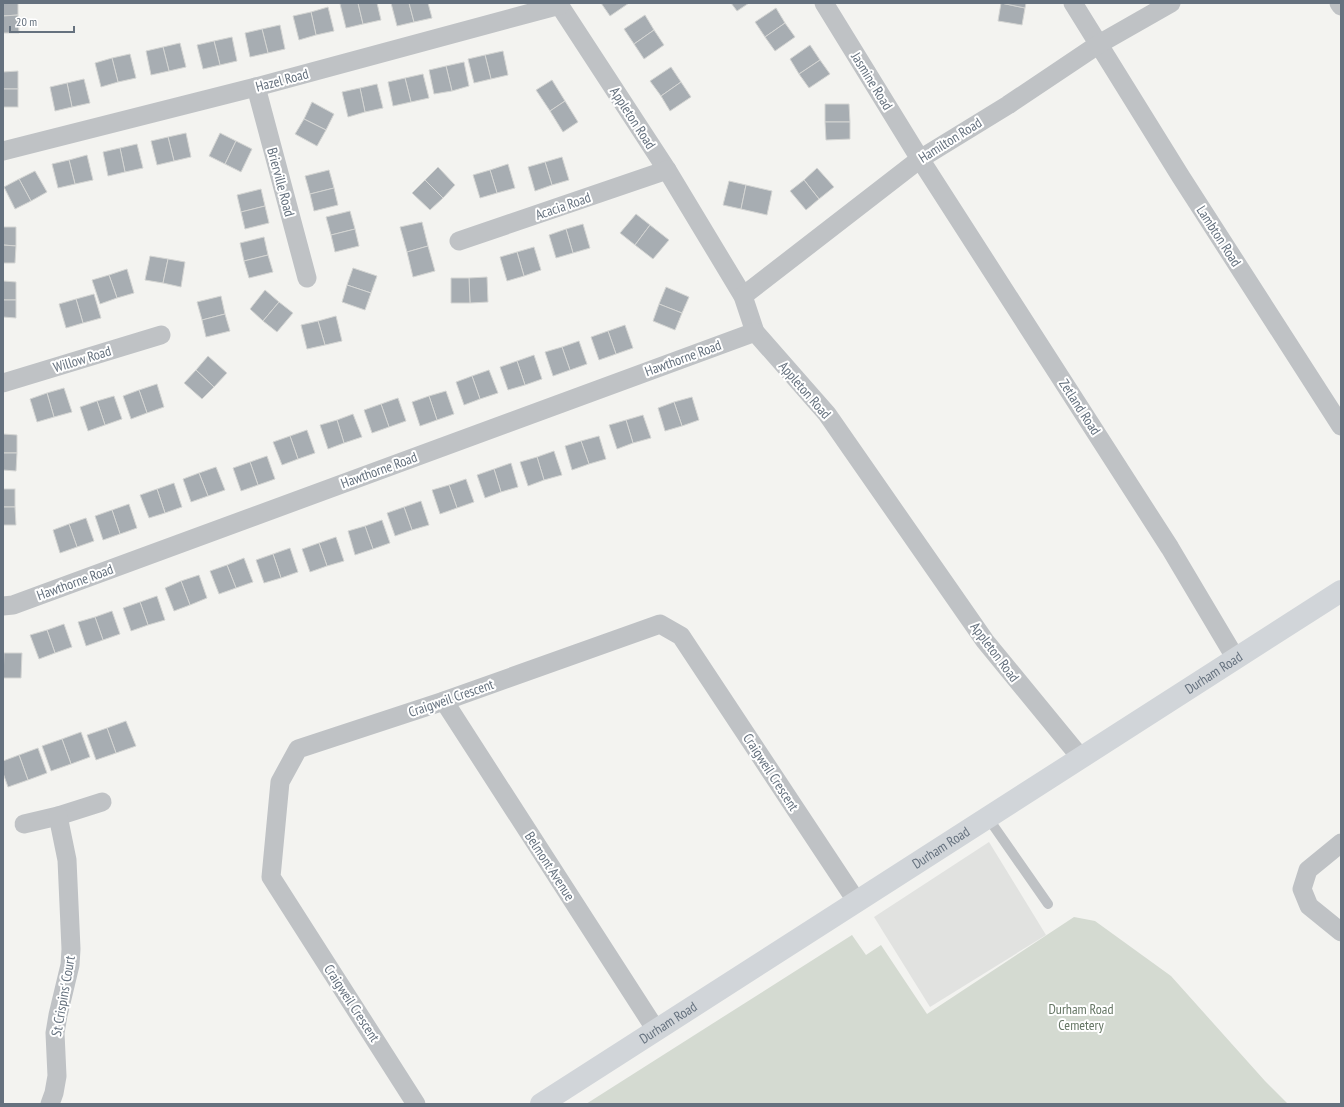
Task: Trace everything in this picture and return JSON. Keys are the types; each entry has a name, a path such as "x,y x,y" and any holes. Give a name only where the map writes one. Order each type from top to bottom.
{"street":[{"name":"Jasmine Road","path":"824,3 920,159"},
{"name":"Lambton Road","path":"1073,3 1181,177 1341,426"},
{"name":"Hamilton Road","path":"742,296 920,159 1008,105 1099,44 1171,3"},
{"name":"Hazel Road","path":"3,151 256,87 559,4"},
{"name":"Appleton Road","path":"559,4 667,170 742,296 755,332 827,414 985,640 1081,758"},
{"name":"Brierville Road","path":"256,87 307,278"},
{"name":"Zetland Road","path":"920,159 1170,548 1236,659"},
{"name":"Acacia Road","path":"460,241 667,170"},
{"name":"Hawthorne Road","path":"3,606 13,605 755,332"},
{"name":"Willow Road","path":"3,383 161,335"},
{"name":"Durham Road","path":"541,1104 1341,591"},
{"name":"Craigweil Crescent","path":"416,1104 271,877 280,782 298,749 444,701 660,624 682,636 857,902"},
{"name":"Belmont Avenue","path":"444,701 656,1030"},
{"path":"24,824 58,816 102,802"},
{"name":"St Crispins' Court","path":"50,1104 54,1093 57,1076 55,1033 70,965 71,949 67,860 58,816"},
{"path":"1341,844 1308,870 1302,889 1310,906 1341,932"}],"lane":[{"path":"988,818 1048,904"}],"shaded area":[{"path":"989,842 1046,935 930,1007 874,917"}],"green space":[{"name":"Durham Road Cemetery","path":"1074,917 1095,921 1171,976 1265,1081 1288,1104 586,1104 852,935 866,955 881,945 927,1014"}],"building":[{"path":"3,3 18,3 18,15 3,16"},
{"path":"358,3 363,24 346,28 340,4"},
{"path":"358,3 377,3 381,20 363,24"},
{"path":"391,3 409,3 414,22 397,26"},
{"path":"409,3 428,3 432,18 414,22"},
{"path":"601,3 629,3 610,16"},
{"path":"731,3 749,3 737,11"},
{"path":"1001,3 1025,8 1022,25 998,21"},
{"path":"1001,3 1026,3 1025,8"},
{"path":"328,7 334,31 316,35 311,12"},
{"path":"776,8 785,23 765,37 755,22"},
{"path":"311,12 316,35 299,40 293,16"},
{"path":"18,15 19,33 3,33 3,16"},
{"path":"645,15 654,30 634,44 624,29"},
{"path":"785,23 795,37 775,51 765,37"},
{"path":"280,25 285,49 268,53 262,29"},
{"path":"262,29 268,53 250,57 245,33"},
{"path":"654,30 664,45 644,59 634,44"},
{"path":"232,37 237,61 220,65 214,41"},
{"path":"214,41 220,65 203,69 197,45"},
{"path":"180,43 186,67 169,71 163,47"},
{"path":"810,45 820,60 799,74 790,59"},
{"path":"163,47 169,71 151,75 146,51"},
{"path":"503,51 508,75 491,79 485,55"},
{"path":"130,54 136,78 118,82 112,58"},
{"path":"485,55 491,79 474,83 468,59"},
{"path":"112,58 118,82 101,87 95,63"},
{"path":"820,60 830,74 809,88 799,74"},
{"path":"464,62 469,86 452,91 446,66"},
{"path":"446,66 452,91 434,94 429,70"},
{"path":"671,67 681,82 661,96 650,81"},
{"path":"18,71 18,89 3,89 3,72"},
{"path":"423,74 429,98 411,102 405,78"},
{"path":"405,78 411,102 393,106 388,82"},
{"path":"84,79 90,103 72,107 67,83"},
{"path":"552,80 565,101 550,111 536,90"},
{"path":"681,82 691,97 670,111 661,96"},
{"path":"67,83 72,107 55,111 50,87"},
{"path":"377,84 383,108 365,112 360,88"},
{"path":"360,88 365,112 348,117 342,92"},
{"path":"3,89 18,89 18,107 3,107"},
{"path":"565,101 578,122 563,132 550,111"},
{"path":"312,102 334,114 326,130 304,119"},
{"path":"825,104 849,104 850,122 825,122"},
{"path":"304,119 326,130 317,146 295,134"},
{"path":"825,122 850,122 850,139 826,140"},
{"path":"186,133 191,157 174,161 168,137"},
{"path":"220,133 236,141 225,164 209,156"},
{"path":"168,137 174,161 157,165 151,141"},
{"path":"236,141 252,149 241,172 225,164"},
{"path":"137,144 143,168 125,172 120,148"},
{"path":"120,148 125,172 108,176 103,152"},
{"path":"87,155 93,180 75,184 69,160"},
{"path":"562,157 569,180 552,185 545,162"},
{"path":"69,160 75,184 58,188 52,164"},
{"path":"545,162 552,185 535,191 528,167"},
{"path":"508,164 515,188 497,193 490,170"},
{"path":"438,167 455,185 443,198 425,180"},
{"path":"817,168 834,187 819,199 804,180"},
{"path":"329,170 334,188 310,194 305,176"},
{"path":"490,170 497,193 480,198 473,175"},
{"path":"35,171 47,192 31,201 19,179"},
{"path":"19,179 31,201 15,209 4,187"},
{"path":"425,180 443,198 430,210 412,193"},
{"path":"804,180 819,199 806,210 790,191"},
{"path":"729,181 746,185 741,209 723,205"},
{"path":"746,185 772,191 767,215 741,209"},
{"path":"334,188 338,205 314,211 310,194"},
{"path":"261,189 265,206 241,212 237,195"},
{"path":"265,206 269,223 245,229 241,212"},
{"path":"350,211 355,229 331,235 326,217"},
{"path":"636,214 650,225 635,245 620,233"},
{"path":"422,222 428,246 407,252 400,227"},
{"path":"583,224 590,248 573,253 566,229"},
{"path":"650,225 669,240 653,259 635,245"},
{"path":"3,227 16,227 16,246 3,245"},
{"path":"355,229 359,246 335,252 331,235"},
{"path":"566,229 573,253 556,258 549,235"},
{"path":"264,237 268,255 244,261 240,243"},
{"path":"3,245 16,246 15,263 3,263"},
{"path":"428,246 435,271 413,277 407,252"},
{"path":"534,247 541,270 524,276 517,252"},
{"path":"517,252 524,276 507,281 500,257"},
{"path":"268,255 273,272 249,278 244,261"},
{"path":"150,256 168,259 163,283 145,280"},
{"path":"168,259 185,262 181,287 163,283"},
{"path":"353,268 377,276 371,293 347,285"},
{"path":"127,269 134,293 117,298 109,275"},
{"path":"109,275 117,298 100,304 92,280"},
{"path":"487,277 488,302 470,303 469,278"},
{"path":"451,278 469,278 470,303 451,303"},
{"path":"3,281 16,282 16,300 3,300"},
{"path":"347,285 371,293 365,310 342,302"},
{"path":"666,287 689,297 682,313 659,304"},
{"path":"265,290 279,302 263,321 250,309"},
{"path":"94,294 101,318 83,323 76,299"},
{"path":"221,296 225,314 202,320 197,302"},
{"path":"76,299 83,323 66,328 59,304"},
{"path":"3,300 16,300 16,318 3,317"},
{"path":"279,302 293,313 277,332 263,321"},
{"path":"659,304 682,313 675,330 653,321"},
{"path":"225,314 230,331 206,337 202,320"},
{"path":"336,316 342,341 325,345 318,321"},
{"path":"318,321 325,345 307,349 301,325"},
{"path":"625,325 633,348 616,354 608,331"},
{"path":"608,331 616,354 599,360 591,337"},
{"path":"579,341 587,364 570,370 562,347"},
{"path":"562,347 570,370 553,376 545,352"},
{"path":"534,355 542,379 525,385 517,361"},
{"path":"208,356 227,373 214,387 196,370"},
{"path":"517,361 525,385 508,390 500,367"},
{"path":"196,370 214,387 202,399 184,383"},
{"path":"489,370 498,393 480,399 472,376"},
{"path":"472,376 480,399 464,405 456,382"},
{"path":"157,384 164,407 147,413 139,390"},
{"path":"64,388 72,412 54,417 47,393"},
{"path":"139,390 147,413 131,419 123,396"},
{"path":"446,391 454,414 437,420 429,396"},
{"path":"47,393 54,417 37,422 30,399"},
{"path":"114,396 122,419 105,425 97,401"},
{"path":"429,396 437,420 420,426 412,402"},
{"path":"692,397 699,420 682,426 674,402"},
{"path":"398,398 406,421 389,427 381,404"},
{"path":"97,401 105,425 88,431 80,407"},
{"path":"674,402 682,426 665,431 658,408"},
{"path":"381,404 389,427 372,433 364,410"},
{"path":"353,414 362,437 344,443 337,420"},
{"path":"643,415 651,438 633,443 626,420"},
{"path":"337,420 344,443 328,449 320,425"},
{"path":"626,420 633,443 617,449 609,425"},
{"path":"307,430 315,453 298,459 290,436"},
{"path":"3,434 17,435 17,453 3,453"},
{"path":"290,436 298,459 282,465 273,442"},
{"path":"599,436 606,459 589,464 581,441"},
{"path":"581,441 589,464 572,470 565,446"},
{"path":"554,451 562,475 544,480 537,457"},
{"path":"3,453 17,453 16,471 3,470"},
{"path":"267,456 275,479 258,485 250,462"},
{"path":"537,457 544,480 528,486 520,462"},
{"path":"250,462 258,485 241,491 233,468"},
{"path":"511,463 518,487 501,492 494,469"},
{"path":"216,467 225,490 208,496 199,473"},
{"path":"494,469 501,492 485,498 477,475"},
{"path":"199,473 208,496 191,502 183,479"},
{"path":"466,479 474,502 457,508 449,485"},
{"path":"174,483 182,507 165,513 157,489"},
{"path":"449,485 457,508 440,514 432,490"},
{"path":"3,489 15,489 15,507 3,507"},
{"path":"157,489 165,513 149,518 140,495"},
{"path":"421,501 429,525 412,530 404,507"},
{"path":"129,504 137,528 120,534 112,510"},
{"path":"3,507 15,507 16,525 3,525"},
{"path":"404,507 412,530 395,536 387,513"},
{"path":"112,510 120,534 103,540 95,516"},
{"path":"86,518 94,541 77,547 69,524"},
{"path":"382,520 390,543 373,549 365,526"},
{"path":"69,524 77,547 60,553 53,530"},
{"path":"365,526 373,549 355,555 348,531"},
{"path":"336,537 344,561 327,566 319,543"},
{"path":"319,543 327,566 310,572 302,549"},
{"path":"290,548 298,572 281,578 273,554"},
{"path":"273,554 281,578 264,583 256,560"},
{"path":"244,558 253,582 236,588 227,565"},
{"path":"227,565 236,588 219,594 210,571"},
{"path":"199,575 207,598 190,605 181,581"},
{"path":"181,581 190,605 174,611 165,588"},
{"path":"157,596 165,620 148,625 140,602"},
{"path":"140,602 148,625 131,631 123,608"},
{"path":"112,611 120,634 103,640 95,617"},
{"path":"95,617 103,640 86,646 78,622"},
{"path":"64,624 72,647 55,653 47,630"},
{"path":"47,630 55,653 39,659 30,635"},
{"path":"4,653 22,653 21,678 3,678"},
{"path":"126,721 136,746 116,753 107,728"},
{"path":"107,728 116,753 96,760 87,735"},
{"path":"81,732 90,757 71,764 62,739"},
{"path":"62,739 71,764 51,771 42,746"},
{"path":"38,748 47,773 28,780 19,755"},
{"path":"19,755 28,780 8,787 3,773 3,761"}]}
